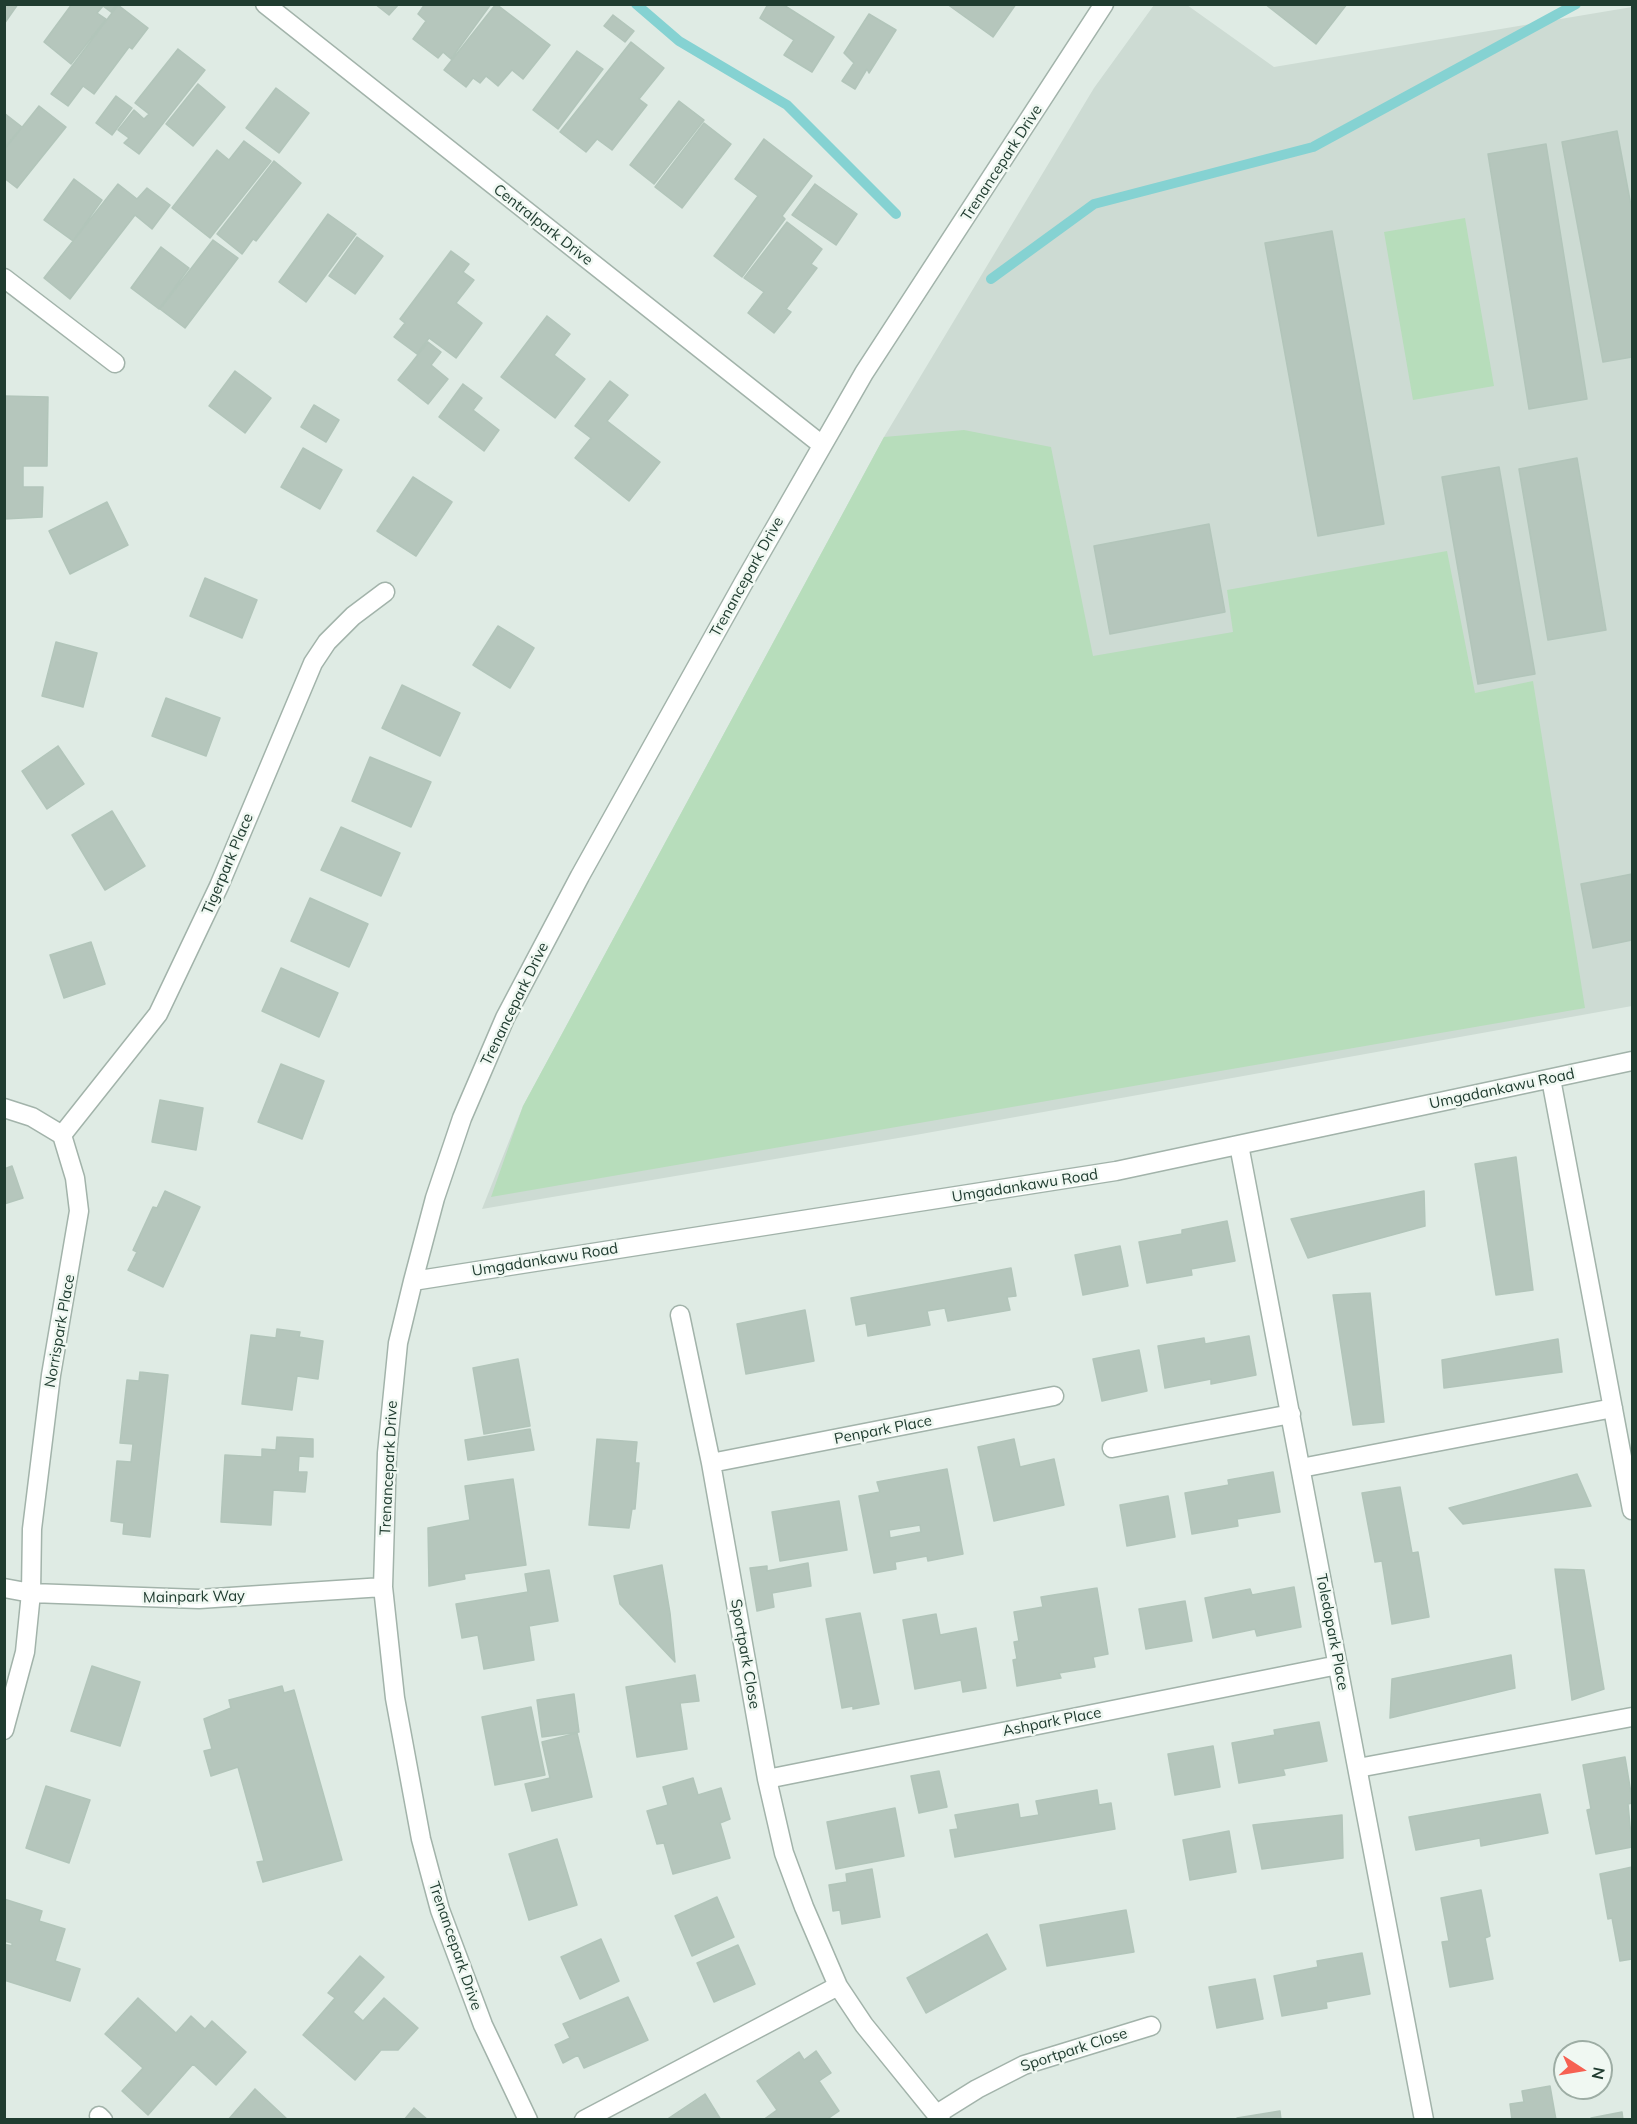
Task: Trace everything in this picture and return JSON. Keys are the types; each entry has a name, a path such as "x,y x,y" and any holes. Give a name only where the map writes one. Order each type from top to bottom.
{"street":[{"name":"Centralpark Drive","path":"264,4 822,445"},
{"name":"Trenancepark Drive","path":"528,2120 464,1976 440,1910 421,1839 395,1698 383,1587 387,1453 398,1343 435,1198 462,1118 505,1018 586,866 864,373 1104,4"},
{"path":"4,278 115,363"},
{"name":"Tigerpark Place","path":"62,1135 158,1014 219,886 313,663 327,642 353,616 386,592"},
{"name":"Umgadankawu Road","path":"413,1281 1116,1171 1632,1061"},
{"path":"1551,1078 1632,1510"},
{"path":"4,1108 32,1117 62,1135"},
{"name":"Norrispark Place","path":"4,1730 25,1652 31,1593 32,1528 50,1387 79,1211 75,1178 62,1135"},
{"name":"Toledopark Place","path":"1239,1145 1425,2120"},
{"name":"Sportpark Close","path":"680,1315 711,1463 766,1779 784,1853 838,1986 864,2025 939,2117 977,2089 1024,2065 1151,2026"},
{"name":"Penpark Place","path":"711,1463 1054,1396"},
{"path":"1301,1468 1613,1408"},
{"path":"1112,1448 1291,1414"},
{"name":"Mainpark Way","path":"4,1588 31,1593 199,1599 383,1587"},
{"name":"Ashpark Place","path":"766,1779 1338,1665"},
{"path":"1358,1768 1632,1717"},
{"path":"584,2120 838,1986"}],"shaded area":[{"path":"1154,5 1187,5 1274,67 1632,7 1632,1006 910,1136 482,1209 523,1106 884,437 1094,88"}],"green space":[{"path":"1465,218 1494,386 1413,400 1384,232"},
{"path":"964,430 1051,447 1093,656 1233,632 1227,590 1447,551 1475,693 1533,681 1585,1008 491,1197 523,1106 884,437"}],"building":[{"path":"4,4 18,4 4,24"},
{"path":"72,4 117,4 111,12 103,6 97,13 106,19 71,64 44,42"},
{"path":"375,4 399,4 389,15"},
{"path":"425,4 491,4 451,59 443,52 438,58 413,39 426,21 418,14"},
{"path":"496,4 550,45 523,79 512,70 498,86 486,76 480,83 473,78 466,87 444,70"},
{"path":"768,4 782,4 834,37 812,72 784,55 794,40 760,18"},
{"path":"947,4 1016,4 993,37"},
{"path":"1265,4 1347,4 1316,44"},
{"path":"118,5 148,28 132,49 129,47 94,94 83,86 68,106 51,94"},
{"path":"869,14 896,30 869,73 867,69 855,89 842,81 854,63 844,53"},
{"path":"613,15 634,31 625,42 604,26"},
{"path":"631,42 664,68 639,99 647,105 612,150 597,139 586,152 560,132"},
{"path":"178,49 205,70 139,154 124,143 129,138 118,130 134,110 144,119 149,114 135,103"},
{"path":"577,51 603,69 558,129 533,110"},
{"path":"198,84 225,107 193,146 166,124"},
{"path":"276,88 309,113 279,153 246,128"},
{"path":"116,96 132,108 112,135 96,123"},
{"path":"679,101 704,120 654,184 630,165"},
{"path":"39,106 66,127 17,188 4,178 4,150"},
{"path":"4,113 22,127 4,148"},
{"path":"704,123 731,144 682,208 655,187"},
{"path":"1617,131 1632,211 1632,357 1603,362 1562,142"},
{"path":"764,139 812,176 782,216 785,219 742,277 714,256 758,196 735,179"},
{"path":"244,141 271,161 210,238 172,208 217,150 229,160"},
{"path":"1546,144 1587,399 1529,409 1488,154"},
{"path":"274,161 301,183 256,241 253,239 242,254 217,234"},
{"path":"74,179 102,200 73,241 44,220"},
{"path":"118,184 137,199 147,188 170,205 152,229 135,215 70,299 44,278"},
{"path":"815,184 857,214 836,245 792,215"},
{"path":"328,214 356,234 306,302 279,282"},
{"path":"787,222 822,249 811,264 817,268 786,309 791,312 774,333 748,313 764,292 744,278"},
{"path":"1332,231 1384,524 1318,536 1265,243"},
{"path":"357,237 383,256 355,294 329,276"},
{"path":"213,240 238,258 185,328 160,309"},
{"path":"161,247 189,268 159,309 131,288"},
{"path":"451,251 469,264 463,272 474,280 456,303 482,323 456,358 429,338 417,354 394,337 405,323 400,319"},
{"path":"547,316 570,334 554,355 585,379 555,418 501,377"},
{"path":"428,342 441,352 431,365 448,379 428,404 398,380"},
{"path":"235,371 271,398 245,433 209,406"},
{"path":"610,381 628,395 607,421 660,462 629,501 575,458 591,438 575,426"},
{"path":"463,384 482,398 473,410 499,430 484,451 439,417"},
{"path":"4,396 48,397 47,466 23,466 23,487 43,487 42,517 4,519"},
{"path":"314,405 339,420 326,442 301,427"},
{"path":"303,448 342,470 320,509 281,487"},
{"path":"1577,458 1606,630 1548,640 1519,469"},
{"path":"1499,467 1535,674 1478,684 1442,477"},
{"path":"413,477 452,502 416,556 377,531"},
{"path":"107,502 128,545 70,574 49,531"},
{"path":"1209,524 1225,612 1110,634 1094,546"},
{"path":"205,578 257,600 242,638 190,616"},
{"path":"498,626 534,648 510,688 473,665"},
{"path":"56,642 97,653 83,707 42,696"},
{"path":"402,685 460,713 440,756 382,728"},
{"path":"166,698 220,718 206,756 152,736"},
{"path":"58,746 84,784 47,809 22,771"},
{"path":"370,757 431,782 411,827 352,801"},
{"path":"112,811 145,866 105,890 72,835"},
{"path":"341,827 400,853 381,896 321,870"},
{"path":"1632,874 1632,940 1593,948 1581,884"},
{"path":"310,898 368,924 349,967 291,941"},
{"path":"91,942 105,984 64,998 50,955"},
{"path":"281,968 338,993 319,1037 262,1011"},
{"path":"281,1064 324,1081 302,1139 258,1122"},
{"path":"160,1100 203,1108 196,1150 152,1142"},
{"path":"1516,1157 1533,1290 1496,1295 1475,1164"},
{"path":"12,1166 23,1198 4,1204 4,1169"},
{"path":"165,1191 200,1207 163,1287 128,1270 137,1252 133,1250 153,1207 157,1208"},
{"path":"1424,1191 1425,1226 1308,1258 1291,1219"},
{"path":"1227,1221 1235,1261 1191,1269 1192,1275 1147,1283 1139,1242 1182,1234 1182,1230"},
{"path":"1120,1246 1128,1286 1083,1295 1075,1255"},
{"path":"1011,1268 1016,1296 1007,1297 1010,1310 948,1321 945,1308 927,1311 930,1325 868,1336 866,1323 856,1325 851,1298"},
{"path":"1370,1293 1384,1422 1353,1425 1333,1295"},
{"path":"805,1310 814,1361 746,1374 737,1324"},
{"path":"277,1329 300,1332 299,1337 323,1341 318,1379 297,1376 292,1410 242,1404 251,1335 276,1338"},
{"path":"1249,1336 1256,1375 1211,1384 1211,1379 1165,1388 1158,1346 1204,1338 1205,1344"},
{"path":"1558,1339 1562,1372 1444,1388 1442,1360"},
{"path":"1139,1350 1147,1391 1102,1401 1093,1359"},
{"path":"518,1359 530,1426 484,1434 473,1368"},
{"path":"140,1372 168,1375 150,1537 123,1534 124,1523 111,1521 117,1461 131,1462 133,1444 120,1443 127,1380 139,1381"},
{"path":"530,1429 534,1450 468,1460 465,1440"},
{"path":"277,1437 313,1439 313,1457 299,1456 298,1472 307,1472 305,1492 273,1490 271,1525 221,1522 225,1455 262,1457 262,1449 276,1450"},
{"path":"597,1439 637,1442 635,1463 639,1463 635,1509 632,1509 629,1528 589,1525"},
{"path":"1014,1439 1020,1467 1054,1459 1064,1505 994,1521 978,1447"},
{"path":"947,1469 963,1554 928,1561 927,1556 895,1562 896,1569 874,1573 859,1496 880,1492 877,1482","holes":["920,1525 921,1532 890,1538 889,1530"]},
{"path":"1273,1472 1280,1512 1237,1519 1238,1526 1192,1534 1185,1493 1229,1485 1228,1480"},
{"path":"1577,1474 1591,1506 1463,1524 1449,1508"},
{"path":"513,1479 526,1565 464,1574 465,1579 429,1586 428,1528 470,1520 465,1486"},
{"path":"1400,1487 1412,1553 1418,1552 1429,1617 1392,1624 1382,1561 1375,1562 1362,1493"},
{"path":"1168,1496 1175,1537 1127,1546 1120,1505"},
{"path":"839,1501 847,1550 780,1561 772,1512"},
{"path":"808,1563 811,1586 772,1593 774,1607 757,1611 750,1568 767,1566 767,1571"},
{"path":"662,1565 675,1662 620,1604 614,1576"},
{"path":"1555,1569 1584,1570 1604,1689 1572,1700"},
{"path":"549,1570 558,1621 529,1626 534,1660 484,1669 478,1635 462,1638 456,1604 528,1592 525,1574"},
{"path":"1294,1587 1301,1627 1257,1636 1255,1629 1213,1638 1205,1598 1250,1589 1252,1595"},
{"path":"1097,1588 1108,1654 1093,1657 1095,1667 1059,1673 1061,1678 1017,1686 1013,1660 1017,1659 1014,1642 1019,1641 1014,1612 1043,1607 1041,1597"},
{"path":"1185,1601 1192,1641 1146,1649 1139,1609"},
{"path":"860,1613 879,1704 853,1709 853,1706 842,1708 826,1619"},
{"path":"936,1614 940,1635 976,1628 986,1688 963,1692 961,1680 915,1689 903,1620"},
{"path":"1511,1655 1515,1688 1390,1718 1392,1679"},
{"path":"92,1666 140,1682 120,1746 71,1731"},
{"path":"695,1675 699,1701 680,1703 687,1749 637,1757 626,1687"},
{"path":"282,1686 284,1693 294,1690 342,1860 263,1882 257,1862 264,1861 238,1767 211,1776 204,1751 212,1749 204,1719 231,1708 229,1700"},
{"path":"574,1694 579,1732 542,1737 537,1700"},
{"path":"531,1707 545,1775 495,1785 482,1717"},
{"path":"1319,1722 1327,1761 1283,1769 1285,1775 1239,1783 1232,1743 1275,1735 1274,1730"},
{"path":"577,1733 592,1797 532,1811 525,1784 550,1778 542,1742"},
{"path":"1213,1746 1220,1787 1175,1795 1168,1754"},
{"path":"1625,1757 1632,1799 1632,1803 1628,1804 1632,1847 1596,1854 1587,1810 1591,1809 1583,1765"},
{"path":"939,1771 947,1807 919,1813 911,1776"},
{"path":"693,1778 698,1795 721,1788 730,1819 720,1823 730,1858 673,1874 664,1843 657,1844 647,1811 668,1805 663,1787"},
{"path":"46,1786 90,1800 69,1863 26,1848"},
{"path":"1097,1790 1099,1805 1111,1803 1115,1829 955,1857 950,1830 958,1829 955,1815 1018,1804 1020,1818 1039,1815 1036,1801"},
{"path":"1540,1794 1548,1833 1481,1846 1480,1838 1416,1850 1409,1817"},
{"path":"895,1808 904,1856 836,1869 827,1822"},
{"path":"1342,1815 1343,1858 1262,1869 1253,1825"},
{"path":"1229,1831 1236,1872 1190,1880 1183,1840"},
{"path":"557,1839 577,1905 529,1920 509,1854"},
{"path":"1632,1867 1632,1959 1620,1961 1612,1918 1608,1919 1600,1874"},
{"path":"872,1869 880,1917 842,1924 840,1910 833,1911 829,1885 847,1882 846,1874"},
{"path":"1481,1890 1490,1936 1485,1938 1493,1979 1450,1987 1442,1942 1449,1941 1441,1898"},
{"path":"717,1897 734,1937 692,1956 675,1916"},
{"path":"4,1899 42,1911 39,1921 65,1929 55,1961 80,1969 70,2001 4,1980 4,1944 12,1946 12,1943 4,1941"},
{"path":"1126,1910 1134,1952 1047,1966 1040,1925"},
{"path":"987,1934 1006,1969 926,2013 907,1978"},
{"path":"601,1939 619,1981 580,1999 561,1957"},
{"path":"738,1945 755,1984 714,2002 697,1963"},
{"path":"1362,1953 1370,1994 1326,2002 1327,2008 1282,2016 1274,1976 1318,1967 1317,1961"},
{"path":"360,1956 384,1977 353,2012 363,2021 384,1998 418,2028 398,2050 381,2050 355,2080 303,2035 335,1998 328,1993"},
{"path":"1255,1979 1263,2019 1217,2028 1209,1987"},
{"path":"628,1997 648,2040 584,2068 578,2055 563,2063 555,2045 570,2038 563,2024"},
{"path":"138,1998 176,2033 191,2016 205,2029 212,2021 246,2052 216,2085 193,2064 148,2115 122,2091 143,2068 105,2034"},
{"path":"816,2051 831,2073 819,2081 839,2111 826,2120 763,2120 777,2110 757,2081 799,2052 804,2060"},
{"path":"1550,2086 1556,2120 1512,2120 1510,2104 1524,2102 1522,2091"},
{"path":"255,2089 288,2120 228,2120"},
{"path":"705,2094 721,2120 666,2120"},
{"path":"414,2108 428,2120 404,2120"},
{"path":"1280,2111 1281,2120 1237,2120 1237,2118"},
{"path":"1622,2112 1623,2120 1591,2120 1591,2118"}],"waterway":[{"path":"636,4 679,41 787,105 896,214"},
{"path":"991,279 1094,204 1313,147 1576,4"}]}
